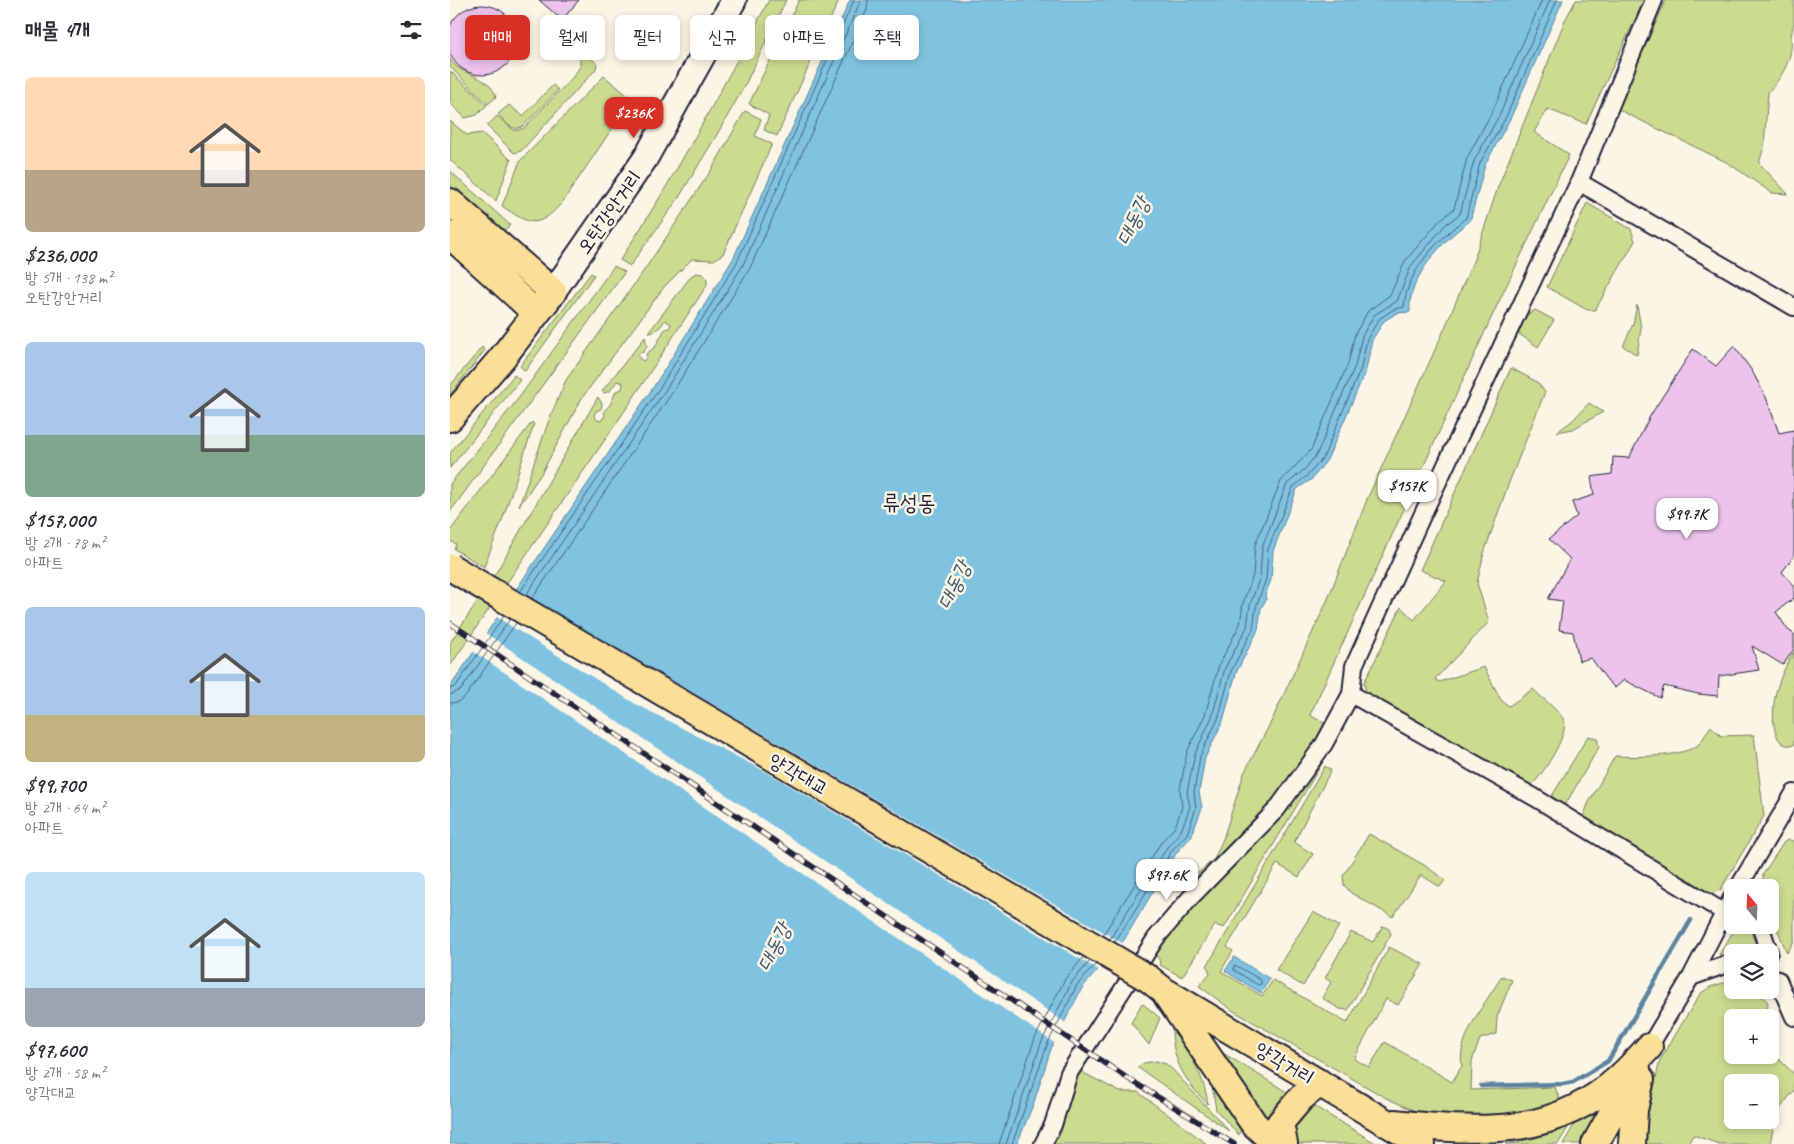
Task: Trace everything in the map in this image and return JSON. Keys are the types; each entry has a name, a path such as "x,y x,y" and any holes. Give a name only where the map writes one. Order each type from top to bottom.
{"main road":[{"name":"오탄강안거리","path":"553,292 645,159 734,0"},
{"path":"450,202 553,292 450,418"},
{"path":"450,235 536,313"},
{"name":"양각대교","path":"450,567 1157,985"},
{"path":"1157,985 1254,1124 1276,1144"},
{"name":"양각거리","path":"1157,985 1381,1122 1422,1144"},
{"path":"1381,1122 1446,1129 1487,1130 1520,1128 1554,1118 1591,1099 1620,1078 1649,1046"},
{"path":"1595,1144 1649,1046"},
{"path":"1632,1144 1634,1110 1649,1046"},
{"path":"1284,1144 1280,1123 1301,1098 1320,1083"}],"street":[{"path":"1043,1144 1054,1125 1069,1073 1156,938 1191,897 1277,809 1324,744 1351,694 1354,666 1421,518 1579,182 1654,0"},
{"path":"1579,182 1794,307"},
{"path":"1351,694 1724,902"},
{"path":"1746,879 1794,792"},
{"path":"1649,1046 1691,977 1724,914"},
{"path":"1691,977 1724,965"},
{"path":"1779,988 1794,1017"}],"green space":[{"path":"769,0 786,0 779,15 765,15 765,44 745,85 678,199 630,266 620,260 679,164 737,60 755,60 755,26"},
{"path":"799,0 839,0 832,15 792,15"},
{"path":"1576,0 1644,0 1586,124 1547,109 1534,132 1569,155 1493,314 1310,715 1329,726 1249,830 1199,881 1198,873 1214,859 1223,839 1244,773 1271,722 1327,601 1368,497 1444,330 1474,259 1498,187 1565,20"},
{"path":"1666,0 1794,0 1794,21 1790,52 1786,67 1778,81 1768,92 1764,147 1759,163 1788,194 1772,193 1728,163 1617,109"},
{"path":"450,59 461,69 488,84 496,97 488,104 450,67"},
{"path":"580,60 593,60 597,64 596,69 521,151 514,153 487,126 497,116 515,131 524,128 572,78 580,67"},
{"path":"770,60 812,60 777,136 764,130 769,115 749,104"},
{"path":"450,71 487,105 477,115 465,118 450,103"},
{"path":"604,76 632,99 562,203 546,218 533,222 527,221 502,206 520,161"},
{"path":"553,85 558,90 523,126 516,129 508,125 498,114 509,105 523,116"},
{"path":"745,111 761,119 755,136 772,144 723,254 714,260 692,259 664,287 582,398 541,474 519,506 550,417 566,380 645,269 712,169"},
{"path":"450,121 467,135 482,133 511,160 496,201 450,160"},
{"path":"450,171 510,225 502,233 450,185"},
{"path":"1587,203 1631,229 1635,241 1595,310 1587,310 1547,287"},
{"path":"614,266 625,272 450,512 450,484 518,399"},
{"path":"591,273 594,275 525,371 520,366"},
{"path":"696,273 703,274 707,279 707,285 626,409 450,666 450,643 497,571 598,397 602,404 601,409 596,411 594,415 597,420 601,421 605,415 604,411 610,405 616,391 622,389 623,383 617,381 610,391 604,393 602,391 645,337 647,346 644,352 639,353 638,357 643,361 647,357 646,354 655,347 665,329 669,328 671,324 665,320 652,333 649,332 691,276"},
{"path":"1637,305 1641,328 1637,355 1623,346 1633,324"},
{"path":"1535,310 1554,320 1538,347 1519,334 1521,319"},
{"path":"482,347 485,350 450,395 450,386"},
{"path":"1511,368 1537,382 1545,392 1508,485 1484,553 1477,583 1489,622 1435,679 1439,682 1484,667 1501,700 1509,706 1533,689 1558,712 1564,720 1563,735 1547,766 1530,787 1367,695 1364,683 1401,607 1414,620 1446,581 1420,570"},
{"path":"514,375 520,380 450,468 450,453"},
{"path":"1589,403 1603,412 1573,429 1557,432 1573,420"},
{"path":"532,422 534,424 504,515 484,567 454,549 456,544 450,541 450,531"},
{"path":"1794,652 1794,745 1786,745 1776,735 1773,717 1779,682"},
{"path":"1711,726 1721,736 1754,735 1764,816 1727,879 1724,879 1721,889 1714,893 1706,893 1583,818 1588,804 1615,756 1660,756 1683,752 1700,743"},
{"path":"1588,736 1597,738 1599,747 1568,800 1560,806 1552,800 1552,796"},
{"path":"1324,760 1224,928 1215,925 1182,977 1160,965 1159,959 1154,954 1162,936"},
{"path":"1325,766 1331,770 1294,842 1313,854 1299,877 1277,864 1227,947 1233,951 1221,971 1262,996 1273,980 1347,1023 1389,947 1423,964 1398,1005 1386,999 1354,1059 1369,1067 1385,1042 1452,1082 1462,1066 1461,1055 1468,1032 1502,976 1512,980 1497,1017 1496,1034 1480,1039 1472,1061 1471,1090 1555,1087 1561,1103 1505,1118 1424,1115 1386,1098 1232,1010 1199,986 1210,973 1207,966"},
{"path":"1369,834 1424,865 1445,880 1440,887 1421,875 1393,917 1351,893 1344,885 1343,876"},
{"path":"1788,840 1794,841 1794,941 1787,953 1779,933 1779,879 1763,879 1763,874 1784,842"},
{"path":"1313,912 1339,926 1303,986 1276,970"},
{"path":"1383,926 1389,929 1391,934 1348,1010 1340,1009 1322,998 1331,982 1325,978 1351,932 1373,942"},
{"path":"1732,934 1752,934 1756,944 1726,944"},
{"path":"1724,947 1724,955 1719,955"},
{"path":"1724,983 1724,999 1765,999 1768,1002 1768,1009 1724,1009 1724,1064 1779,1064 1779,1059 1794,1074 1794,1090 1779,1110 1779,1074 1724,1074 1724,1129 1773,1129 1770,1144 1719,1144 1693,1135 1688,1144 1645,1144 1646,1122 1660,1060 1700,994 1710,987"},
{"path":"1142,1003 1160,1018 1149,1045 1131,1023"},
{"path":"1172,1029 1185,1047 1200,1074 1208,1104 1193,1088 1182,1071 1175,1051"},
{"path":"1205,1042 1290,1094 1265,1123"},
{"path":"1156,1061 1166,1064 1172,1069 1229,1131 1137,1067 1144,1063"},
{"path":"1078,1070 1120,1092 1138,1092 1207,1144 1048,1144"},
{"path":"1211,1078 1243,1124 1239,1135 1216,1110"},
{"path":"1307,1104 1377,1144 1293,1144 1293,1119"},
{"path":"1596,1108 1600,1111 1586,1144 1563,1144 1577,1120"},
{"path":"1569,1126 1558,1144 1506,1144 1536,1138"}],"water":[{"name":"대동강","path":"850,0 1563,0 1510,119 1485,165 1470,221 1449,238 1429,260 1414,286 1410,312 1397,313 1384,321 1372,340 1366,370 1327,460 1312,479 1297,489 1273,551 1271,580 1265,595 1266,600 1261,608 1258,630 1236,673 1223,721 1205,758 1199,792 1202,808 1191,837 1177,852 1124,940 1082,988 1052,1046 1033,1105 1017,1144 450,1144 450,687 656,383 733,259 823,60 844,60 843,15"},
{"path":"1234,957 1270,979 1261,993 1225,971"}],"pier":[{"path":"514,588 1124,944 1100,971 770,774 634,703 495,616"},
{"path":"484,632 1066,1023 1056,1044 471,650"}],"building":[{"path":"539,0 579,0 566,15 556,15"},
{"path":"475,5 489,5 507,15 465,15 465,60 511,60 496,73 475,75 468,73 457,65 450,56 450,24 462,11"},
{"path":"1734,346 1752,371 1766,397 1779,433 1794,430 1794,556 1782,572 1794,585 1794,598 1776,612 1788,630 1794,634 1794,649 1783,665 1752,646 1759,670 1719,676 1718,696 1698,694 1664,686 1660,698 1624,680 1615,688 1591,658 1579,661 1573,632 1559,630 1563,601 1548,599 1570,559 1549,539 1577,516 1572,502 1594,495 1591,477 1612,474 1613,457 1629,458 1650,416 1693,349 1716,366"}],"waterway":[{"path":"1481,1086 1563,1084 1573,1082 1608,1061 1691,920"}],"railway":[{"path":"450,623 1124,1076 1234,1144"}],"district":[{"name":"류성동","path":"909,502"}]}
